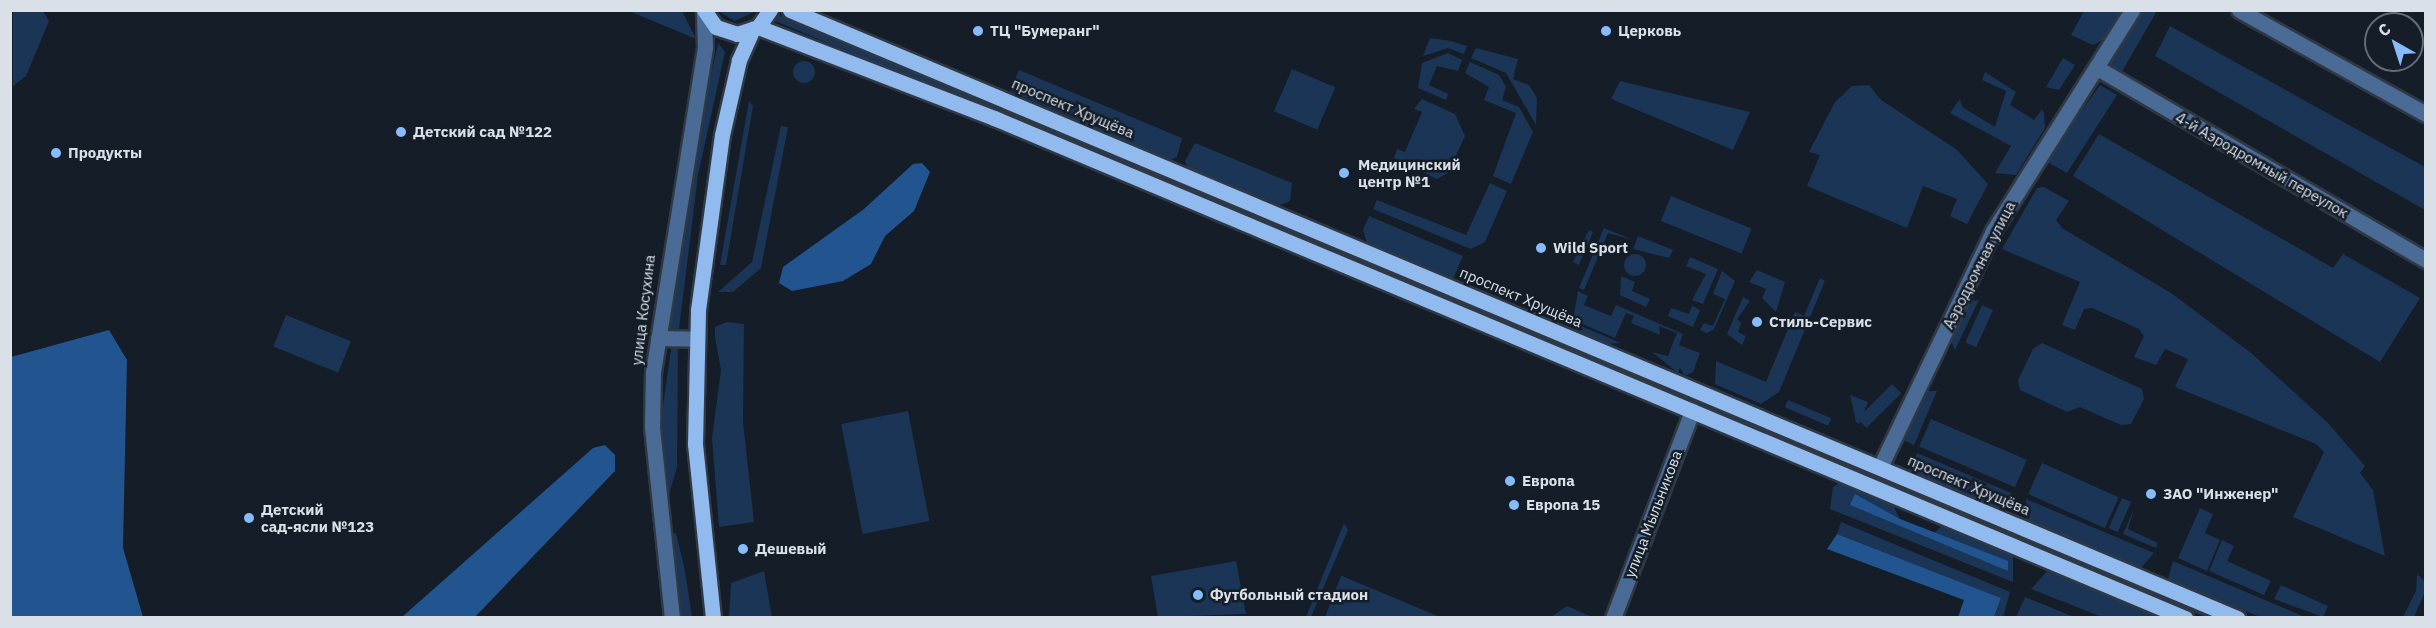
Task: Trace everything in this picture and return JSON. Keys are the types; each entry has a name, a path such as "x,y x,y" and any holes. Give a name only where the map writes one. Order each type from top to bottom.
{"main road":[{"path":"704,10 722,30 756,28 994,118 2185,618"},
{"path":"713,618 695,444 697,339 709,210 739,60 756,28 770,10"},
{"name":"проспект Хрущёва","path":"790,10 2237,618"},
{"path":"1692,411 1698,391"}],"street":[{"name":"улица Косухина","path":"672,618 652,427 658,338 705,47 704,10"},
{"name":"Аэродромная улица","path":"1880,467 1993,231 2099,69 2132,10"},
{"path":"2239,10 2426,114"},
{"name":"4-й Аэродромный переулок","path":"2099,69 2426,260"},
{"path":"658,338 697,339"},
{"name":"улица Мыльникова","path":"1613,618 1692,411"}],"shaded area":[{"path":"13,11 43,11 49,21 26,76 13,86"},
{"path":"629,11 682,11 696,39 677,31"},
{"path":"718,11 756,11 735,21"},
{"path":"2084,11 2121,11 2103,40 2093,45 2071,35"},
{"path":"2142,11 2157,11 2117,80 2105,73"},
{"path":"776,14 1690,395 1686,403 773,20"},
{"path":"2170,26 2425,167 2425,210 2155,56"},
{"path":"1430,38 1467,46 1464,54 1448,48 1423,56"},
{"path":"718,43 725,52 698,175 679,329 667,333 681,213"},
{"path":"1476,48 1518,59 1513,79 1529,85 1537,98 1536,125 1506,73 1471,58"},
{"path":"1448,53 1462,60 1458,71 1437,66 1429,85 1448,94 1446,100 1418,88 1422,63"},
{"path":"2063,58 2075,65 2059,90 2046,87"},
{"path":"804,61 812,64 815,72 812,80 804,83 796,80 793,72 796,64"},
{"path":"1470,62 1499,75 1506,87 1502,100 1519,107 1533,132 1511,184 1493,176 1516,113 1484,100 1489,87 1465,73"},
{"path":"1292,69 1335,87 1317,130 1274,111"},
{"path":"1019,70 1182,138 1177,157 1170,160 1010,91"},
{"path":"1985,72 2016,92 2010,105 2034,120 2042,109 2044,113 2045,128 2016,175 1995,173 2011,146 1950,113 1960,99 1962,107 1995,127 2006,91 1982,80"},
{"path":"1620,81 1750,112 1733,150 1611,99"},
{"path":"1869,85 1881,100 1956,149 1988,184 1967,224 1950,216 1957,199 1923,186 1907,228 1807,186 1820,155 1809,152 1835,102 1852,86"},
{"path":"2100,85 2117,95 2067,173 2046,161"},
{"path":"1422,99 1455,114 1465,136 1448,173 1437,179 1394,158 1397,149 1405,152 1422,112 1414,109"},
{"path":"749,101 753,106 726,265 720,265"},
{"path":"781,126 788,127 761,268 733,292 718,292 752,262"},
{"path":"2099,134 2333,268 2343,254 2420,298 2380,362 2073,176"},
{"path":"1195,143 1292,183 1290,201 1280,205 1188,168 1185,161"},
{"path":"922,163 930,172 914,211 885,236 871,264 843,281 792,291 779,283 783,267 864,209 913,164"},
{"path":"1490,183 1507,191 1485,242 1471,249 1373,209 1377,200 1466,235"},
{"path":"2044,187 2069,201 2056,220 2062,228 2171,293 2251,353 2328,423 2365,466 2360,473 2373,490 2385,556 2293,517 2324,452 2316,444 2175,387 2188,359 2165,349 2156,365 2134,357 2144,336 2139,329 2092,308 2084,309 2075,330 2062,325 2080,282 2002,249 2037,188"},
{"path":"1671,196 1752,229 1742,254 1661,221"},
{"path":"1369,216 1463,256 1453,279 1367,243 1363,230"},
{"path":"1604,228 1633,240 1608,233 1584,290 1579,288"},
{"path":"1589,230 1593,232 1579,265 1573,262"},
{"path":"1638,236 1673,250 1669,258 1633,249"},
{"path":"1635,254 1643,257 1646,265 1643,273 1635,276 1627,273 1624,265 1627,257"},
{"path":"1690,257 1718,269 1703,304 1692,300 1706,274 1686,266"},
{"path":"1757,270 1785,282 1776,312 1762,298 1766,289 1749,282"},
{"path":"1722,271 1735,281 1714,329 1707,333 1700,330 1704,323 1713,326 1725,299 1713,294"},
{"path":"1621,276 1635,282 1632,291 1650,299 1646,307 1620,295"},
{"path":"1820,278 1825,281 1779,392 1761,404 1715,384 1716,361 1766,382 1795,312 1804,316"},
{"path":"1578,291 1588,296 1584,305 1611,316 1616,305 1683,334 1679,345 1700,353 1693,372 1685,376 1680,368 1678,373 1652,352 1668,356 1677,333 1659,326 1660,335 1631,323 1634,316 1626,313 1615,338 1573,320"},
{"path":"1743,297 1750,301 1737,319 1741,323 1738,332 1746,336 1742,345 1727,334"},
{"path":"1979,300 1955,350 1949,337 1967,301"},
{"path":"1982,305 1993,310 1976,347 1965,342"},
{"path":"1692,306 1700,310 1693,327 1668,316 1671,308 1689,314"},
{"path":"286,315 351,341 338,373 273,347"},
{"path":"1569,321 1621,343 1604,344 1578,333"},
{"path":"727,322 744,324 743,422 754,522 719,527 712,438 721,370 715,327"},
{"path":"109,330 127,360 123,548 143,617 11,617 11,357"},
{"path":"672,343 678,345 677,467 668,498 661,420"},
{"path":"2042,343 2142,389 2144,399 2131,424 2121,425 2080,407 2067,412 2020,390 2018,380 2033,349"},
{"path":"1892,384 1901,393 1867,428 1857,419"},
{"path":"1928,391 1937,391 1914,445 1904,440"},
{"path":"1850,395 1868,402 1859,424 1856,422"},
{"path":"1788,400 1831,418 1828,426 1785,407"},
{"path":"1722,408 2221,617 2205,617 1720,413"},
{"path":"908,411 929,521 863,534 841,424"},
{"path":"1931,419 2027,460 2015,487 1919,447"},
{"path":"605,445 615,455 615,471 475,617 402,617 593,448"},
{"path":"1917,453 2012,493 2004,511 1910,470"},
{"path":"2042,463 2119,497 2105,528 2028,494"},
{"path":"1842,481 1892,503 1900,519 1934,533 1944,524 2013,553 2013,582 1830,509 1833,487"},
{"path":"1855,494 1900,519 2008,561 2008,571 1850,505"},
{"path":"2122,498 2131,502 2118,532 2109,528"},
{"path":"2026,499 2154,553 2141,568 2027,521"},
{"path":"2200,508 2213,514 2205,533 2220,540 2207,571 2178,558"},
{"path":"2134,509 2128,529 2158,543 2156,548 2123,534"},
{"path":"1841,522 2010,592 2003,617 1994,617 2001,598 1837,534"},
{"path":"1344,523 1348,530 1311,617 1306,617"},
{"path":"676,533 692,617 680,617 671,534"},
{"path":"1837,534 2001,598 1994,617 1958,617 1964,600 1827,549"},
{"path":"2222,540 2234,546 2227,561 2271,581 2264,595 2209,571"},
{"name":"Футбольный стадион","path":"1236,561 1246,614 1158,617 1151,576"},
{"path":"2173,561 2305,617 2260,617 2168,579"},
{"path":"2049,569 2166,617 2102,617 2031,589"},
{"path":"764,571 772,617 729,617 731,583"},
{"path":"2417,574 2425,582 2425,592 2414,617 2403,617 2416,591"},
{"path":"1342,576 1440,617 1325,617"},
{"path":"2281,585 2328,606 2323,617 2274,599"},
{"path":"2025,597 2074,617 2016,617"},
{"path":"1567,606 1592,617 1551,617"}],"place":[{"name":"ТЦ \"Бумеранг\"","path":"978,31"},
{"name":"Церковь","path":"1606,31"},
{"name":"Детский сад №122","path":"401,132"},
{"name":"Продукты","path":"56,153"},
{"name":"Медицинский центр №1","path":"1344,173"},
{"name":"Wild Sport","path":"1541,248"},
{"name":"Стиль-Сервис","path":"1757,322"},
{"name":"Европа","path":"1510,481"},
{"name":"ЗАО \"Инженер\"","path":"2151,494"},
{"name":"Европа 15","path":"1514,505"},
{"name":"Детский сад-ясли №123","path":"249,518"},
{"name":"Дешевый","path":"743,549"},
{"name":"Футбольный стадион","path":"1198,595"}]}
